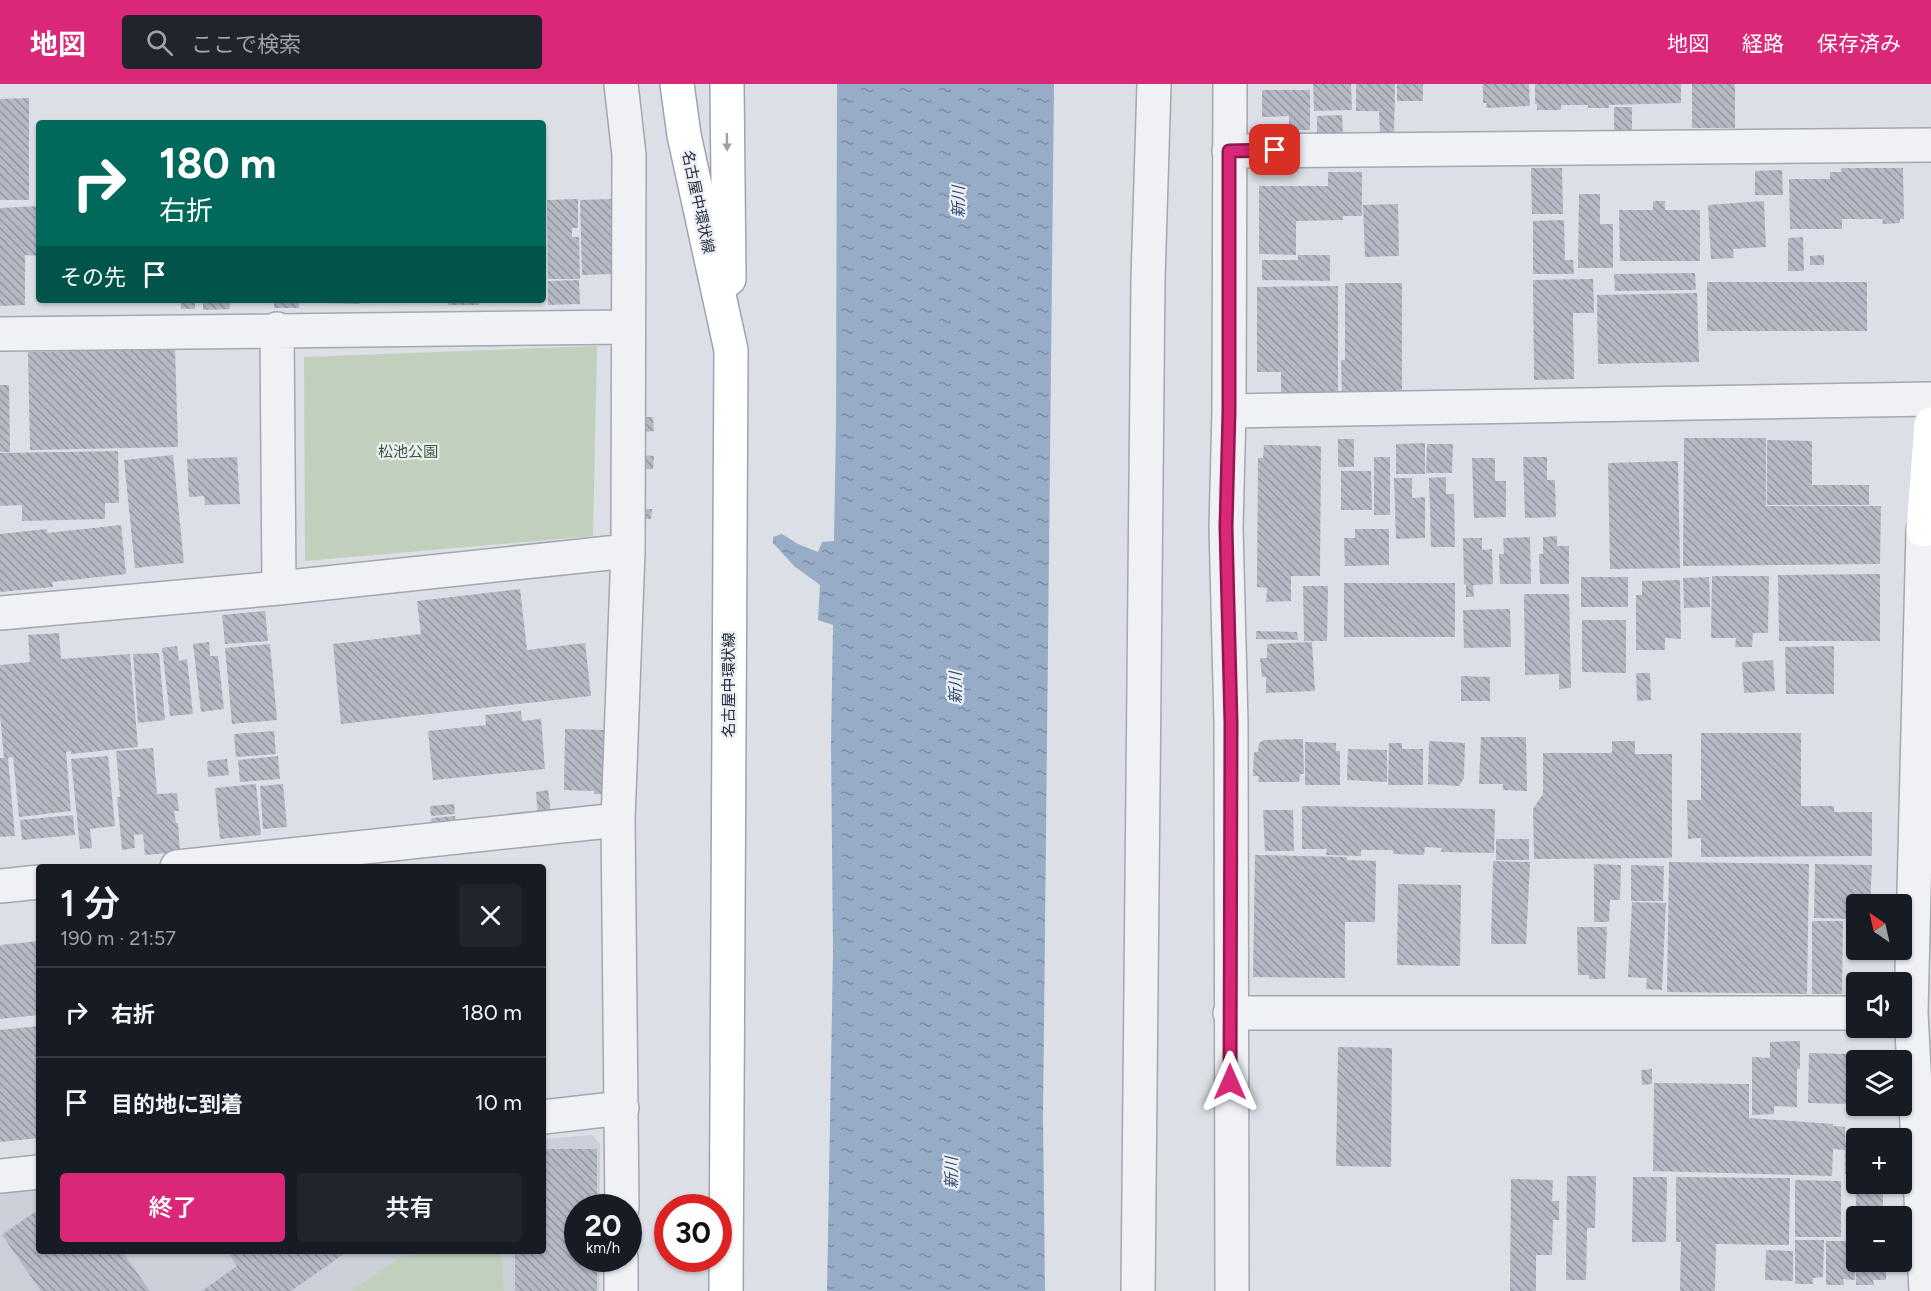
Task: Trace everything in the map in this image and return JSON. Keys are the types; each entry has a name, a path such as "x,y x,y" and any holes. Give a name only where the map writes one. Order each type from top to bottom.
{"main road":[{"name":"名古屋中環状線","path":"677,84 684,135 730,350 726,1291"},
{"path":"727,84 730,350"},
{"path":"1923,530 1931,424"}],"street":[{"path":"621,84 629,155 628,551 618,820 622,1194"},
{"path":"1138,1291 1148,279 1154,84"},
{"path":"1230,84 1229,411 1226,527 1231,723 1232,1291"},
{"path":"1229,151 1931,145"},
{"path":"0,333 628,327"},
{"path":"278,329 279,588"},
{"path":"1229,411 1931,399"},
{"path":"1923,530 1915,1013 1926,1291"},
{"path":"0,612 279,588 628,551"},
{"path":"205,864 618,820"},
{"path":"0,886 36,882"},
{"path":"1230,1012 1846,1013"},
{"path":"546,1117 622,1108"},
{"path":"0,1176 36,1172"},
{"path":"621,1272 621,1291"}],"shaded area":[{"path":"592,1135 600,1144 600,1194 564,1194 564,1272 600,1272 599,1291 0,1291 0,1188 36,1185 36,1254 546,1254 546,1139"}],"green space":[{"name":"松池公園","path":"597,346 593,536 305,561 304,357"},
{"path":"501,1254 504,1291 351,1291 403,1256"}],"water":[{"name":"新川","path":"837,84 1054,84 1043,1117 1045,1291 827,1291 833,952 831,744 833,625 818,620 820,585 794,566 773,543 773,537 782,534 818,552 822,542 834,541"}],"building":[{"path":"1313,84 1351,84 1352,110 1314,111"},
{"path":"1356,84 1395,84 1394,137 1380,137 1379,111 1356,111"},
{"path":"1397,84 1423,84 1423,101 1397,101"},
{"path":"1483,84 1529,84 1530,106 1486,108 1487,103 1483,103"},
{"path":"1535,84 1681,84 1681,103 1609,105 1609,108 1561,105 1561,110 1537,110"},
{"path":"1692,84 1735,84 1735,128 1692,128"},
{"path":"1262,90 1310,90 1310,130 1289,130 1289,116 1262,117"},
{"path":"29,98 29,200 0,200 0,99"},
{"path":"1614,107 1632,107 1632,133 1614,133"},
{"path":"1342,115 1343,137 1317,138 1317,116"},
{"path":"1531,168 1562,168 1563,214 1532,214"},
{"path":"1841,168 1903,168 1904,219 1900,219 1900,223 1882,224 1883,219 1842,219 1842,229 1790,229 1789,179 1830,179 1830,172 1842,172"},
{"path":"1782,170 1783,195 1755,195 1755,171"},
{"path":"1328,172 1362,172 1362,216 1343,216 1343,220 1296,221 1296,255 1259,254 1259,186 1328,186"},
{"path":"1579,194 1600,194 1600,224 1613,224 1613,268 1578,268"},
{"path":"578,199 578,228 572,228 572,237 579,237 580,279 548,279 547,200"},
{"path":"611,199 613,274 582,275 580,200"},
{"path":"1653,201 1665,201 1665,210 1700,210 1700,261 1620,261 1619,210 1653,210"},
{"path":"1764,201 1766,247 1733,249 1734,258 1711,259 1708,205"},
{"path":"1398,204 1399,256 1365,257 1363,205"},
{"path":"36,206 36,256 25,255 25,305 0,306 0,208"},
{"path":"1564,220 1565,260 1573,260 1574,274 1533,274 1533,221"},
{"path":"1803,237 1804,271 1788,271 1788,238"},
{"path":"1298,255 1330,255 1330,281 1262,280 1262,260 1298,260"},
{"path":"1824,255 1824,265 1810,265 1810,256"},
{"path":"1695,273 1696,290 1615,291 1614,274"},
{"path":"1593,279 1594,313 1573,313 1574,379 1534,380 1533,280"},
{"path":"579,280 580,304 548,305 548,281"},
{"path":"1707,282 1867,282 1867,331 1707,331"},
{"path":"1345,283 1402,283 1402,396 1342,396 1341,360 1345,360"},
{"path":"1338,286 1338,394 1281,394 1281,372 1257,372 1257,287"},
{"path":"1697,293 1699,362 1598,364 1597,295"},
{"path":"181,303 195,303 195,309 181,309"},
{"path":"203,303 229,303 230,309 203,310"},
{"path":"274,303 299,303 299,308 274,308"},
{"path":"448,303 479,303 479,305 448,305"},
{"path":"175,349 178,447 30,450 28,352"},
{"path":"0,385 9,385 10,452 0,452"},
{"path":"641,417 653,417 654,431 642,432"},
{"path":"1684,438 1766,438 1766,506 1881,506 1880,564 1683,566"},
{"path":"1338,439 1354,439 1354,467 1338,467"},
{"path":"1767,440 1812,441 1812,485 1869,485 1869,505 1767,505"},
{"path":"1425,443 1425,474 1396,474 1396,444"},
{"path":"1427,444 1453,444 1452,473 1426,473"},
{"path":"1264,445 1321,446 1320,576 1291,576 1291,601 1266,602 1267,588 1257,587 1258,458 1263,458"},
{"path":"118,451 119,503 105,503 105,519 22,521 22,505 0,506 0,453"},
{"path":"173,455 184,563 135,568 124,460"},
{"path":"641,455 654,456 653,469 641,469"},
{"path":"237,457 240,504 205,505 204,496 189,497 187,459"},
{"path":"1374,457 1390,457 1390,515 1374,515"},
{"path":"1523,457 1547,457 1547,480 1555,480 1556,517 1525,518"},
{"path":"1472,458 1495,458 1495,481 1506,481 1506,517 1474,518"},
{"path":"1678,461 1680,568 1610,569 1608,463"},
{"path":"1341,471 1371,471 1372,510 1341,510"},
{"path":"1446,477 1446,494 1454,494 1455,547 1431,547 1429,478"},
{"path":"1394,478 1412,478 1412,498 1425,497 1425,538 1396,539"},
{"path":"640,509 652,509 651,519 639,519"},
{"path":"121,525 126,574 52,582 53,587 0,592 0,534 47,529 47,533"},
{"path":"1355,529 1389,529 1389,565 1345,566 1344,538 1355,538"},
{"path":"1557,536 1557,546 1569,546 1569,584 1540,584 1539,554 1543,554 1543,537"},
{"path":"1530,537 1531,584 1500,584 1499,554 1504,554 1503,538"},
{"path":"1463,538 1482,538 1482,550 1492,549 1493,584 1473,585 1474,597 1466,597"},
{"path":"1880,574 1880,641 1779,641 1778,575"},
{"path":"1712,576 1769,576 1768,633 1753,633 1752,647 1735,647 1736,638 1711,638"},
{"path":"1581,577 1628,577 1628,607 1581,607"},
{"path":"1709,577 1710,607 1684,608 1683,578"},
{"path":"1680,580 1681,639 1665,638 1665,650 1636,650 1636,595 1642,595 1642,581"},
{"path":"1344,583 1455,583 1455,637 1344,637"},
{"path":"1303,586 1328,586 1327,641 1304,641"},
{"path":"520,589 527,650 585,643 591,696 341,724 333,644 421,634 417,601"},
{"path":"1524,594 1569,594 1571,688 1559,689 1559,674 1525,675"},
{"path":"1510,609 1511,647 1464,648 1463,610"},
{"path":"265,611 268,641 225,644 222,615"},
{"path":"1582,620 1626,620 1626,673 1582,672"},
{"path":"1256,631 1297,632 1298,640 1256,639"},
{"path":"59,633 61,659 130,654 138,747 71,754 71,751 66,752 71,811 19,817 13,757 8,758 15,836 0,837 0,758 4,758 0,714 0,665 30,662 28,635"},
{"path":"209,642 210,656 218,656 224,709 201,712 193,644"},
{"path":"1312,642 1315,691 1266,693 1266,677 1262,677 1260,658 1267,658 1267,644"},
{"path":"270,644 277,720 232,724 225,648"},
{"path":"177,646 179,661 187,659 193,714 170,716 162,648"},
{"path":"1834,646 1834,694 1786,694 1785,647"},
{"path":"159,653 165,720 138,723 133,654"},
{"path":"1773,660 1775,691 1744,693 1742,662"},
{"path":"1636,673 1650,673 1651,700 1637,701"},
{"path":"1461,676 1490,677 1490,701 1461,701"},
{"path":"521,711 522,721 541,719 545,769 433,780 428,731 486,725 485,715"},
{"path":"565,729 606,730 605,794 594,794 594,791 564,790"},
{"path":"274,731 276,754 236,757 234,734"},
{"path":"1701,733 1801,733 1801,806 1834,806 1834,812 1872,812 1872,856 1701,857 1701,838 1688,839 1687,800 1701,800"},
{"path":"1481,737 1526,737 1527,791 1503,790 1503,784 1479,784"},
{"path":"1303,739 1304,774 1300,774 1299,782 1258,782 1259,776 1253,776 1254,752 1258,752 1259,743 1264,740"},
{"path":"1429,741 1465,743 1464,778 1459,786 1428,784"},
{"path":"1612,741 1635,741 1635,754 1672,754 1672,858 1534,859 1533,809 1543,794 1543,753 1612,753"},
{"path":"1305,742 1336,743 1336,751 1340,751 1340,785 1305,785"},
{"path":"1389,743 1402,743 1402,749 1423,749 1423,785 1388,785"},
{"path":"153,748 157,794 177,793 179,811 174,811 176,823 178,823 180,852 145,855 143,834 134,835 135,848 122,850 116,751"},
{"path":"1348,749 1387,750 1387,782 1347,780"},
{"path":"108,756 115,826 90,829 92,848 80,849 71,759"},
{"path":"278,756 280,779 240,782 238,760"},
{"path":"227,759 229,775 208,777 207,761"},
{"path":"256,784 261,835 220,839 215,788"},
{"path":"283,784 287,827 263,829 260,786"},
{"path":"548,790 551,814 538,815 536,792"},
{"path":"454,804 455,814 431,816 430,806"},
{"path":"1302,806 1495,809 1494,853 1441,852 1442,848 1425,847 1424,855 1393,854 1393,850 1361,850 1361,856 1326,855 1327,849 1302,849"},
{"path":"1263,810 1293,810 1294,851 1265,851"},
{"path":"73,815 75,835 22,840 20,820"},
{"path":"455,816 456,825 432,827 431,818"},
{"path":"1496,839 1529,839 1529,860 1496,860"},
{"path":"1255,855 1347,857 1347,860 1376,861 1375,922 1345,922 1345,978 1253,977"},
{"path":"1493,861 1530,862 1526,944 1491,944"},
{"path":"1669,862 1809,864 1807,994 1667,992"},
{"path":"1594,864 1621,865 1620,900 1610,900 1609,922 1594,922"},
{"path":"1815,864 1872,865 1871,894 1846,894 1846,919 1814,918"},
{"path":"1631,865 1664,866 1663,901 1631,901"},
{"path":"1398,884 1461,885 1460,966 1397,965"},
{"path":"1632,902 1666,903 1662,990 1646,989 1647,978 1628,977"},
{"path":"1812,921 1843,921 1842,994 1812,994"},
{"path":"1577,927 1607,927 1605,979 1589,979 1589,975 1578,975"},
{"path":"36,941 36,1015 0,1019 0,945"},
{"path":"36,1026 36,1138 0,1142 0,1030"},
{"path":"1800,1041 1797,1107 1774,1106 1774,1114 1752,1115 1752,1057 1770,1058 1770,1042"},
{"path":"1338,1047 1392,1048 1391,1167 1336,1166"},
{"path":"1809,1053 1846,1054 1846,1104 1808,1103"},
{"path":"1652,1069 1652,1084 1642,1085 1641,1070"},
{"path":"1654,1083 1749,1084 1749,1118 1833,1124 1832,1126 1845,1127 1846,1174 1845,1150 1833,1149 1832,1176 1653,1171"},
{"path":"546,1149 597,1149 597,1194 564,1194 564,1272 597,1272 597,1291 515,1291 515,1254 546,1254"},
{"path":"1567,1176 1596,1176 1595,1228 1587,1228 1586,1280 1566,1280"},
{"path":"1633,1177 1667,1177 1666,1242 1632,1242"},
{"path":"1676,1177 1790,1178 1789,1245 1716,1244 1715,1291 1680,1291 1681,1242 1676,1242"},
{"path":"1511,1179 1553,1180 1552,1201 1559,1201 1559,1220 1553,1220 1552,1255 1536,1255 1536,1291 1510,1291"},
{"path":"1795,1180 1841,1181 1841,1237 1795,1237"},
{"path":"1855,1194 1883,1194 1883,1206 1856,1206"},
{"path":"36,1211 36,1254 124,1254 150,1291 41,1291 2,1235"},
{"path":"1795,1240 1824,1240 1823,1277 1813,1278 1813,1284 1795,1284"},
{"path":"1826,1241 1846,1241 1846,1272 1855,1272 1855,1280 1843,1279 1844,1285 1826,1285"},
{"path":"1766,1250 1793,1251 1793,1281 1765,1280"},
{"path":"229,1254 344,1254 291,1291 202,1291 237,1266"},
{"path":"1856,1272 1886,1272 1886,1280 1873,1280 1874,1285 1856,1285"}],"route":[{"path":"1230,1082 1231,723 1226,527 1229,411 1229,151 1275,150"}]}
